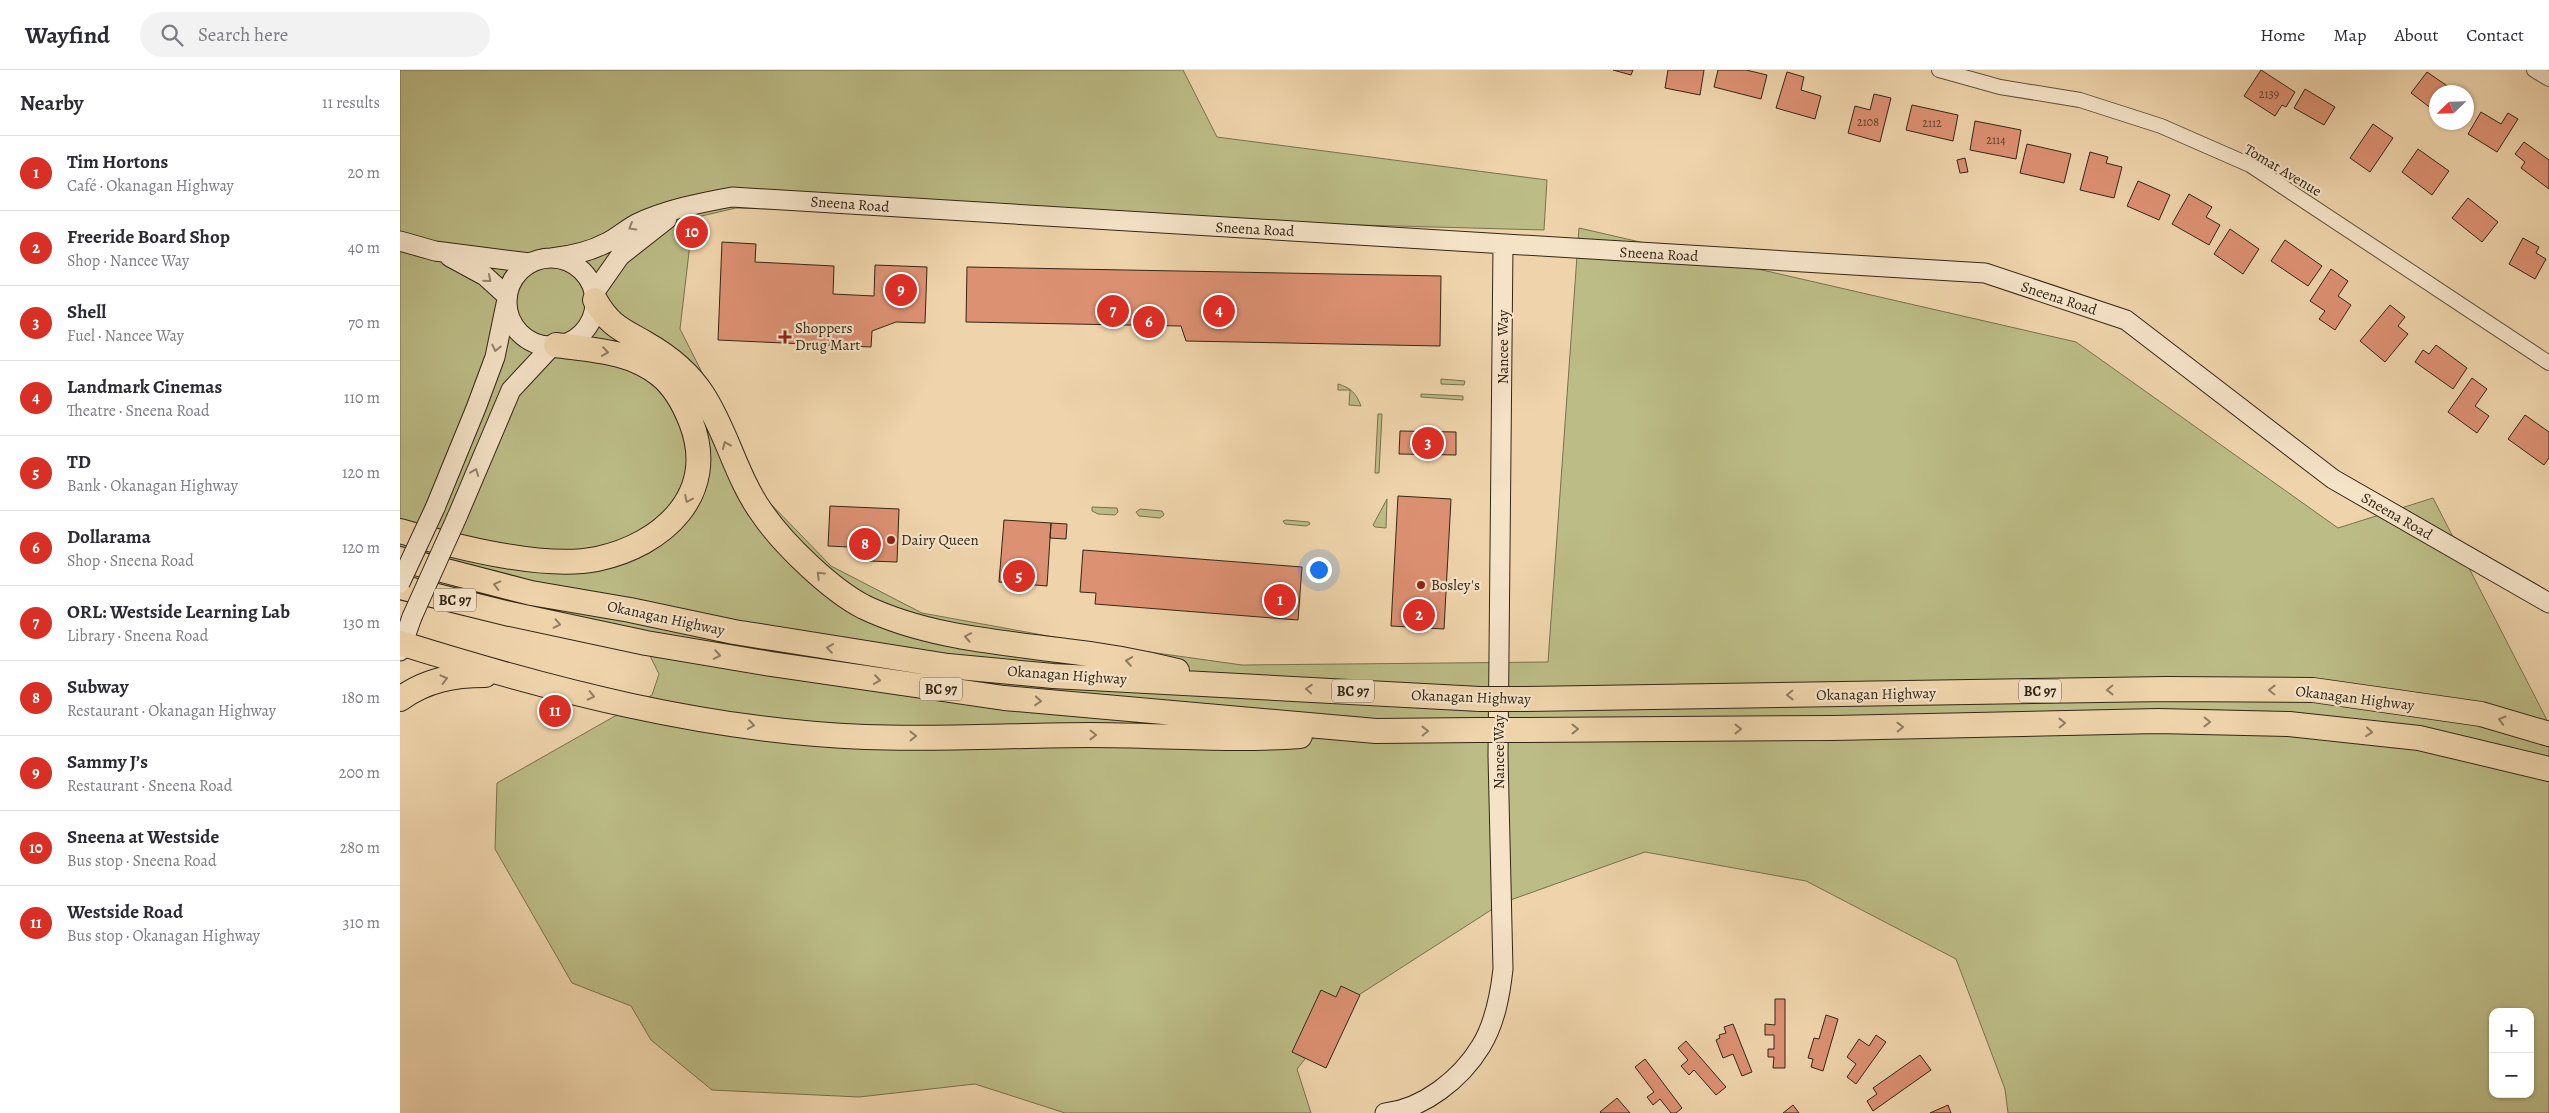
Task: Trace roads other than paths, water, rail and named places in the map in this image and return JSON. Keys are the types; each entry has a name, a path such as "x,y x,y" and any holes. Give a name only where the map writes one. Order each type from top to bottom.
{"highway":[{"path":"594,296 614,326 667,357 685,372 704,395 736,467 762,514 786,542 830,585 864,606 920,628 1010,646 1066,651 1142,663 1227,684"},
{"path":"400,531 458,548 542,560 570,561 595,559 625,552 649,541 670,525 684,508 696,476 697,447 694,430 676,392 660,375 626,356 610,352 554,346"},
{"name":"Okanagan Highway","path":"400,559 531,593 630,610 734,632 948,666 1054,676 1480,699 2167,689 2313,690 2481,714 2549,734"},
{"name":"Okanagan Highway","path":"400,585 510,614 646,643 864,678 1004,698 1376,731 1833,728 2158,721 2288,724 2419,738 2549,769"},
{"path":"401,646 559,689 682,715 767,728 865,737 1092,735 1246,739 1376,731"},
{"path":"400,699 441,679 461,675 510,676"}],"street":[{"name":"Tomat Avenue","path":"1939,70 2000,88 2080,100 2161,126 2250,165 2549,363"},
{"path":"2534,70 2549,79"},
{"name":"Sneena Road","path":"551,258 586,251 606,243 635,225 677,210 703,202 732,197 1985,273 2126,320 2332,479 2549,603"},
{"name":"Sneena Road","path":"594,296 620,256 677,210"},
{"path":"400,241 435,251 485,276 507,298 508,314 520,333 538,344 554,346"},
{"name":"Nancee Way","path":"1385,1113 1406,1110 1425,1100 1461,1071 1480,1047 1500,996 1503,969 1498,756 1503,244"},
{"path":"401,646 511,390 554,346 578,337 587,327 593,314 594,296 588,279 578,268 566,260 551,258 530,263 435,251"},
{"path":"400,585 435,508 476,408 495,356 507,298 514,276 530,263"}],"place":[{"name":"Sneena at Westside","path":"692,232"},
{"name":"Sammy J’s","path":"901,290"},
{"name":"ORL: Westside Learning Lab","path":"1113,311"},
{"name":"Landmark Cinemas","path":"1219,311"},
{"name":"Dollarama","path":"1149,322"},
{"name":"Shoppers Drug Mart","path":"785,337"},
{"name":"Shell","path":"1428,443"},
{"name":"Dairy Queen","path":"891,540"},
{"name":"Subway","path":"865,544"},
{"name":"TD","path":"1019,576"},
{"name":"Bosley's","path":"1421,585"},
{"name":"Tim Hortons","path":"1280,600"},
{"name":"Freeride Board Shop","path":"1419,615"},
{"name":"Westside Road","path":"555,711"}]}
